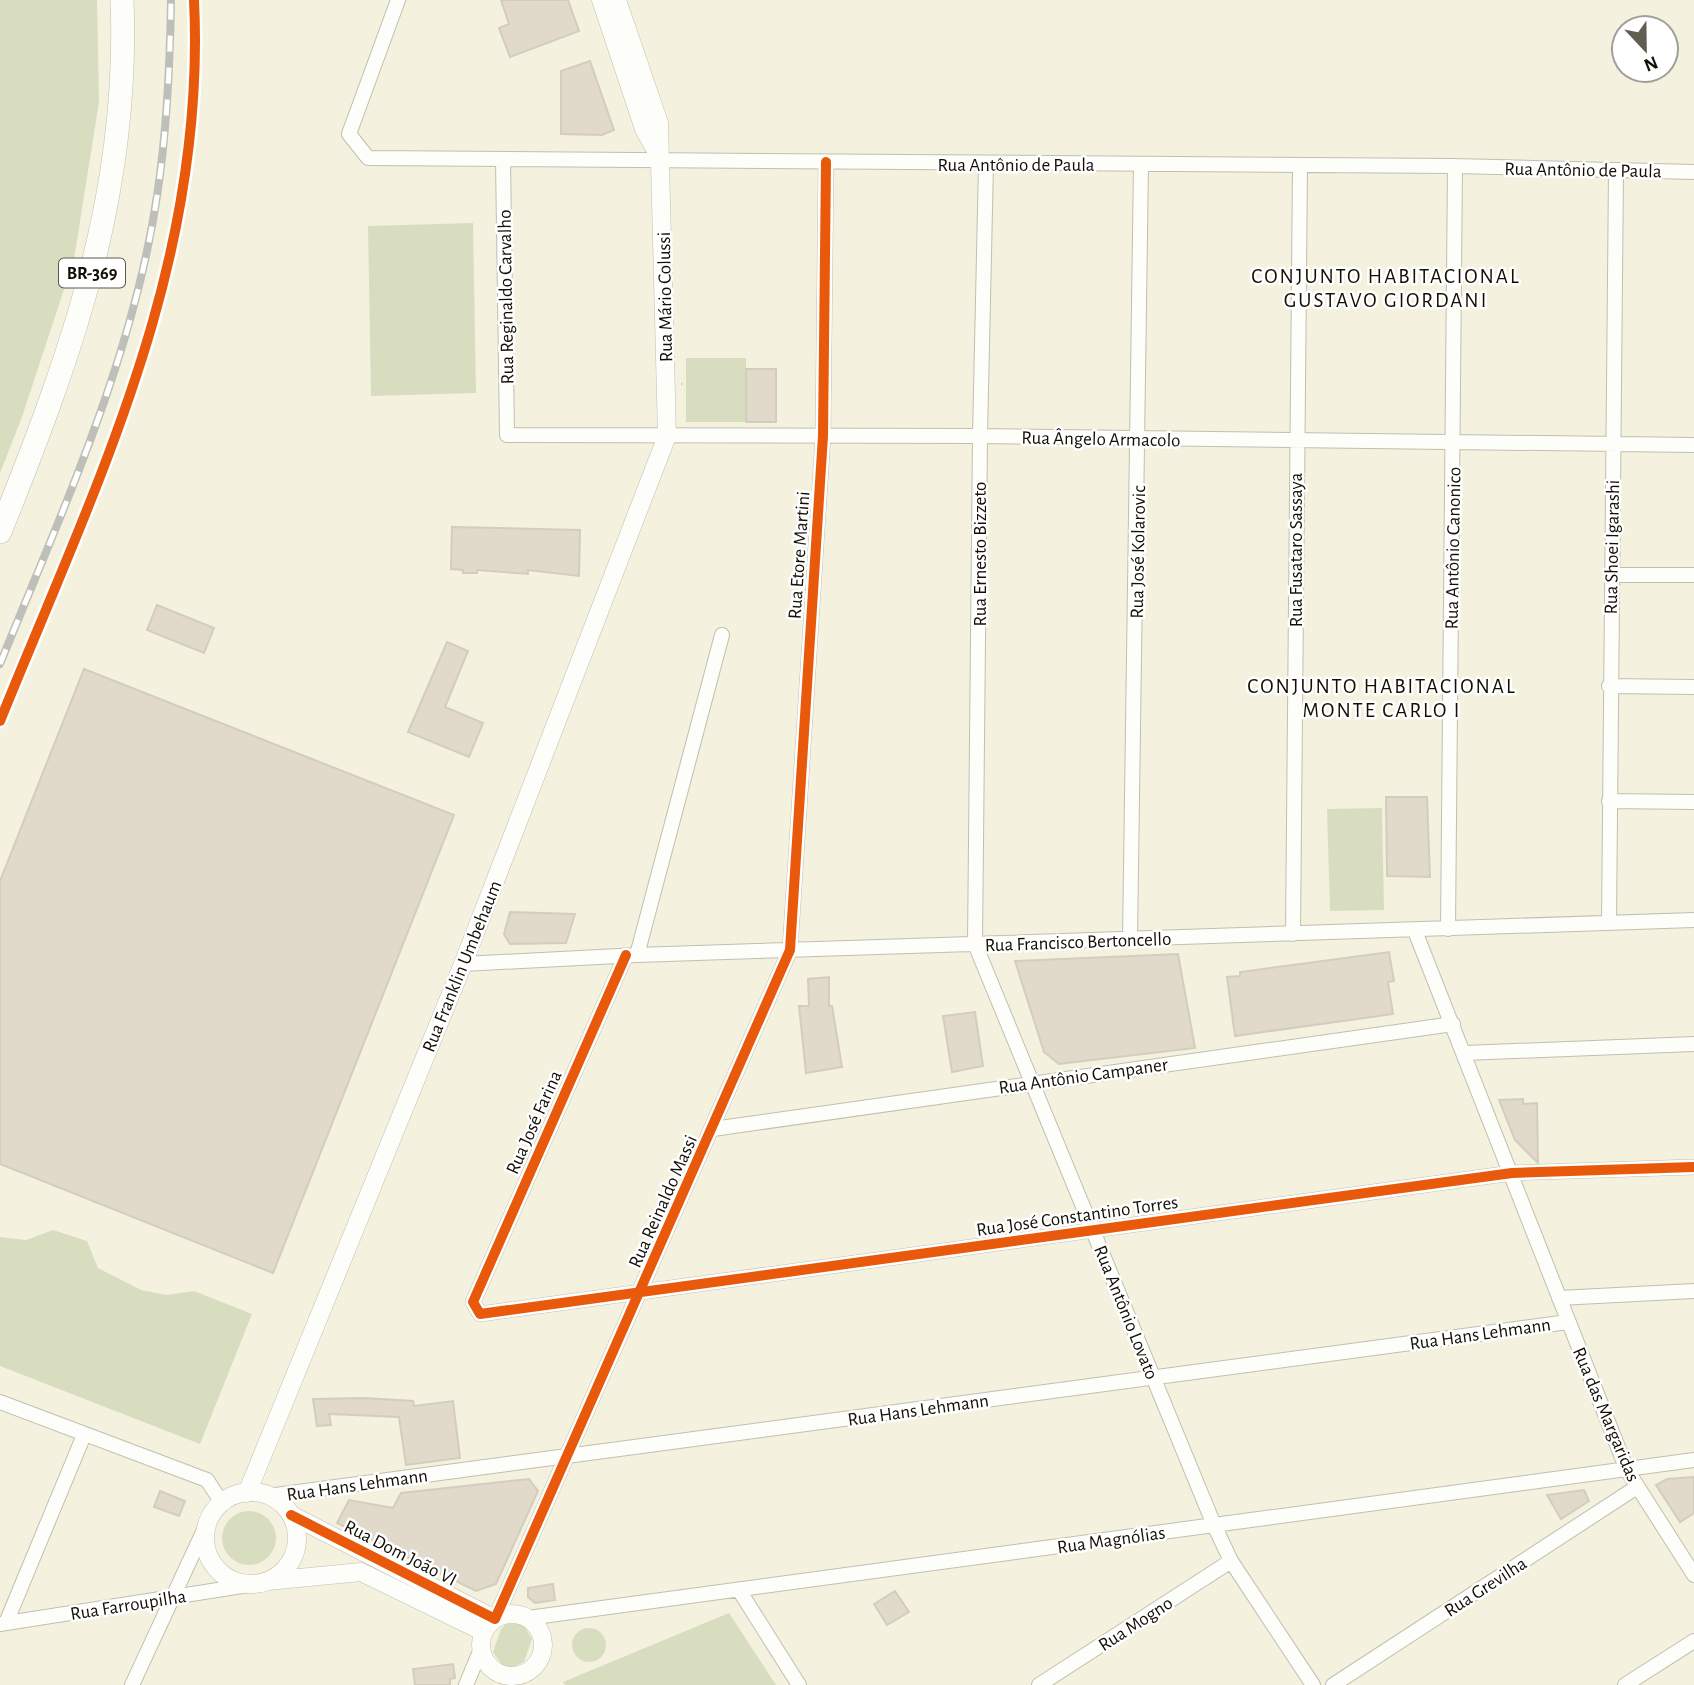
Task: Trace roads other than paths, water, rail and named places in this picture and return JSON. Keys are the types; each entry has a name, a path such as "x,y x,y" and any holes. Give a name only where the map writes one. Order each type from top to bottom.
{"main road":[{"name":"BR-369","path":"0,532 52,399 93,270 118,123 122,0"}],"street":[{"name":"Rua Antônio de Paula","path":"398,0 349,134 368,159 1455,166 1694,172"},
{"path":"601,0 652,126"},
{"path":"617,0 652,126"},
{"name":"Rua Mário Colussi","path":"652,126 661,159 667,436"},
{"name":"Rua Reginaldo Carvalho","path":"503,160 507,435"},
{"name":"Rua Etore Martini","path":"790,950 823,436 826,162"},
{"name":"Rua Ernesto Bizzeto","path":"975,944 980,436 986,164"},
{"name":"Rua José Kolarovic","path":"1130,939 1141,164"},
{"name":"Rua Fusataro Sassaya","path":"1293,934 1300,166"},
{"name":"Rua Antônio Canonico","path":"1448,929 1455,166"},
{"name":"Rua Shoei Igarashi","path":"1609,923 1609,686 1616,171"},
{"name":"Rua Ângelo Armacolo","path":"507,435 980,436 1694,445"},
{"name":"Rua Franklin Umbehaum","path":"247,1493 463,964 667,436"},
{"path":"1611,575 1694,575"},
{"name":"Rua José Farina","path":"473,1302 631,955 722,635"},
{"path":"1609,686 1694,687"},
{"path":"1609,801 1694,802"},
{"name":"Rua Francisco Bertoncello","path":"463,964 631,955 1694,920"},
{"name":"Rua das Margaridas","path":"1415,931 1627,1470 1694,1575"},
{"name":"Rua Antônio Lovato","path":"975,944 1095,1230 1214,1525 1231,1561 1313,1685"},
{"name":"Rua Reinaldo Massi","path":"466,1685 642,1291 790,950"},
{"name":"Rua Antônio Campaner","path":"713,1129 1453,1024"},
{"path":"1465,1053 1694,1044"},
{"name":"Rua José Constantino Torres","path":"473,1302 480,1314 1512,1173 1694,1167"},
{"name":"Rua Hans Lehmann","path":"1559,1298 1694,1292"},
{"name":"Rua Hans Lehmann","path":"268,1496 1569,1321"},
{"path":"0,1402 207,1480 222,1503"},
{"path":"3,1624 84,1434"},
{"name":"Rua Magnólias","path":"528,1618 1694,1460"},
{"name":"Rua Grevilha","path":"1333,1685 1637,1487"},
{"path":"132,1685 210,1517 222,1503 247,1493 268,1496 291,1515 297,1535 294,1555 282,1572 260,1583 228,1577 213,1564 206,1546 210,1517"},
{"name":"Rua Dom João VI","path":"291,1515 487,1633"},
{"name":"Rua Mogno","path":"1039,1685 1231,1561"},
{"name":"Rua Dom João VI","path":"260,1583 361,1572 487,1633"},
{"name":"Rua Farroupilha","path":"3,1624 260,1583"},
{"path":"739,1590 799,1685"},
{"path":"511,1614 528,1618 535,1623 543,1640 540,1658 531,1678 511,1680 491,1667 487,1633 511,1614"},
{"path":"1625,1685 1694,1641"}],"railway":[{"path":"0,664 92,435 131,317 157,196 167,98 171,0"}],"district":[{"name":"CONJUNTO HABITACIONAL GUSTAVO GIORDANI","path":"1386,288"},
{"name":"CONJUNTO HABITACIONAL MONTE CARLO I","path":"1382,698"}]}
